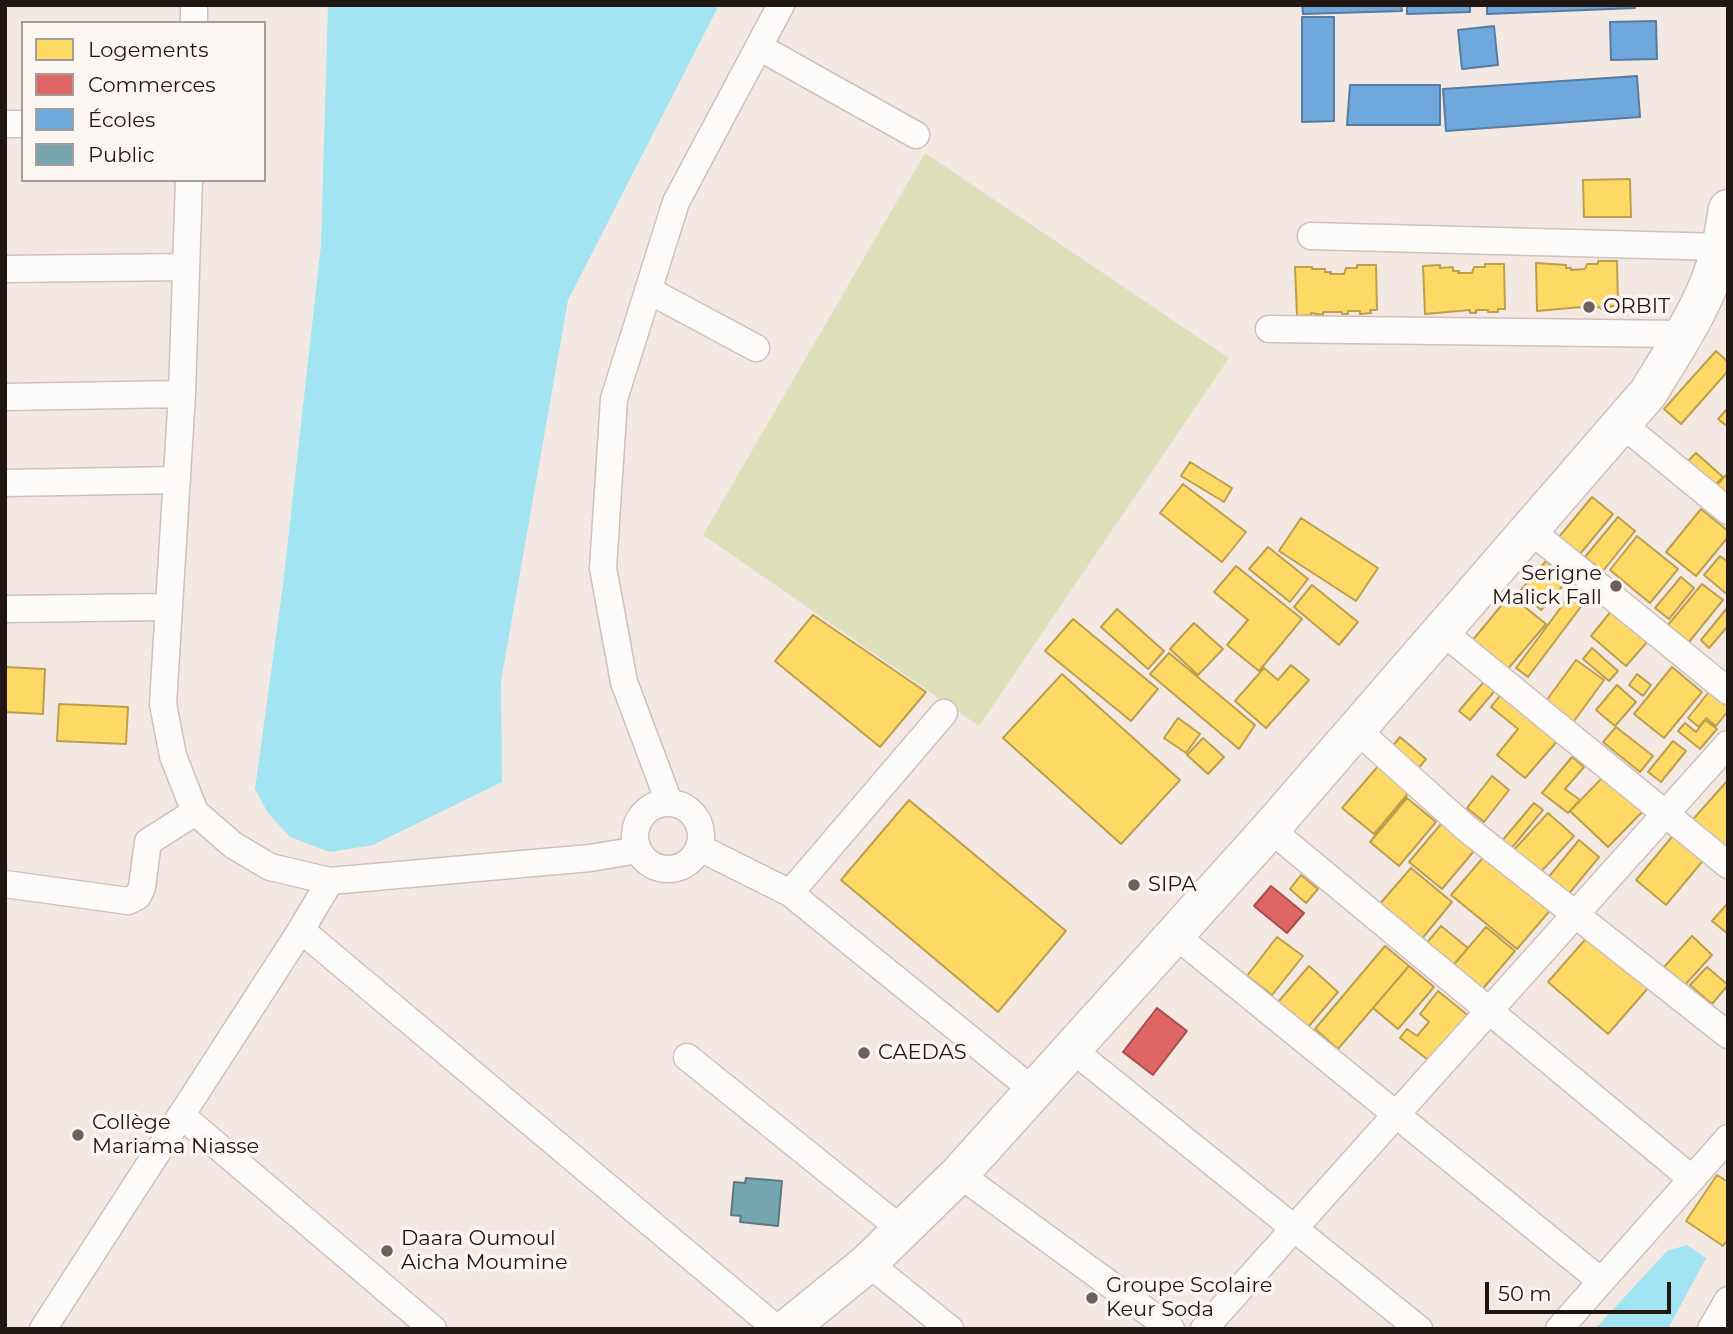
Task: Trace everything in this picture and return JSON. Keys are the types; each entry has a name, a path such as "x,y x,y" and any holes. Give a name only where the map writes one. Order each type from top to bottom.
{"street":[{"path":"669,802 624,682 603,568 614,399 676,202 781,5"},
{"path":"758,47 916,135"},
{"path":"189,182 182,394 163,704 173,756 195,812 233,845 270,867 330,881 590,858 638,850"},
{"path":"787,1329 868,1263 959,1174 1270,829 1622,424 1648,393 1684,334 1709,283 1721,247 1728,209"},
{"path":"1311,236 1721,247"},
{"path":"5,269 186,267"},
{"path":"648,290 756,348"},
{"path":"1269,329 1684,334"},
{"path":"5,397 182,394"},
{"path":"1622,424 1728,511"},
{"path":"5,483 177,480"},
{"path":"1530,530 1728,691"},
{"path":"5,609 169,607"},
{"path":"1443,632 1728,864"},
{"path":"790,893 944,713"},
{"path":"1357,730 1466,828 1728,1035"},
{"path":"1204,1329 1728,744"},
{"path":"669,802 684,806 696,817 702,832 700,848 691,861 677,868 661,869 647,862 638,850 634,833 640,817 652,806 669,802"},
{"path":"5,884 128,901 138,896 142,887 148,842 195,812"},
{"path":"1270,829 1692,1178"},
{"path":"700,848 790,893 1034,1091"},
{"path":"43,1329 330,881"},
{"path":"301,930 777,1329"},
{"path":"1175,935 1601,1281"},
{"path":"1073,1050 1419,1329"},
{"path":"687,1057 902,1230"},
{"path":"181,1115 433,1329"},
{"path":"1559,1329 1692,1178 1726,1144"},
{"path":"959,1174 1171,1329"},
{"path":"868,1263 950,1329"},
{"path":"1711,1329 1728,1300"}],"green space":[{"path":"925,153 1229,358 979,726 703,535"}],"water":[{"path":"328,5 719,5 568,300 501,681 502,782 373,845 330,852 290,837 268,813 255,789 283,585 321,245"},
{"path":"1687,1245 1706,1258 1668,1329 1595,1329 1667,1251"}],"building: Logements":[{"path":"1630,179 1631,217 1584,217 1583,180"},
{"path":"1598,261 1617,261 1618,306 1611,306 1611,309 1600,307 1583,310 1582,307 1537,311 1536,263 1566,265 1566,268 1571,270 1585,269 1587,264 1598,264"},
{"path":"1485,264 1504,264 1505,309 1498,309 1498,312 1476,310 1476,313 1470,313 1470,310 1425,314 1423,266 1440,265 1440,268 1453,267 1453,271 1459,271 1458,273 1472,273 1474,267 1485,267"},
{"path":"1357,265 1376,265 1377,310 1360,314 1360,311 1348,311 1348,314 1323,312 1323,315 1311,313 1297,316 1295,267 1312,267 1325,269 1325,272 1331,272 1330,274 1344,274 1346,268 1357,268"},
{"path":"1716,351 1728,362 1728,371 1681,424 1664,409"},
{"path":"1728,408 1728,427 1718,419"},
{"path":"1696,453 1723,477 1715,485 1688,461"},
{"path":"1190,462 1232,488 1224,502 1181,476"},
{"path":"1728,473 1728,501 1714,488"},
{"path":"1183,484 1246,532 1222,562 1160,513"},
{"path":"1592,497 1613,514 1575,560 1554,543"},
{"path":"1701,509 1728,531 1728,537 1696,576 1666,552"},
{"path":"1618,517 1635,531 1603,571 1585,557"},
{"path":"1301,518 1378,568 1356,601 1279,551"},
{"path":"1637,536 1678,569 1650,603 1610,570"},
{"path":"1268,547 1308,579 1290,602 1249,569"},
{"path":"1720,556 1728,562 1728,595 1704,575"},
{"path":"1546,561 1568,580 1541,610 1520,591"},
{"path":"1236,566 1302,619 1259,671 1227,645 1248,620 1214,592"},
{"path":"1681,577 1694,588 1669,619 1655,608"},
{"path":"1702,584 1723,600 1689,642 1668,625"},
{"path":"1312,585 1358,622 1339,645 1294,607"},
{"path":"1576,587 1589,596 1528,677 1516,668"},
{"path":"1510,595 1546,624 1507,670 1472,641"},
{"path":"1728,607 1728,626 1709,648 1701,640"},
{"path":"1117,609 1164,651 1148,669 1101,627"},
{"path":"1612,610 1648,641 1626,666 1591,636"},
{"path":"813,615 926,692 880,747 775,661"},
{"path":"1073,619 1158,689 1131,721 1045,651"},
{"path":"1194,623 1223,649 1198,675 1170,649"},
{"path":"1592,648 1618,671 1609,681 1583,659"},
{"path":"1169,653 1255,725 1239,749 1150,674"},
{"path":"1576,660 1604,680 1569,728 1541,708"},
{"path":"1291,665 1309,680 1266,728 1235,701 1264,668 1278,680"},
{"path":"5,667 45,669 43,714 5,712"},
{"path":"1672,667 1702,692 1664,738 1634,714"},
{"path":"1062,674 1180,780 1121,844 1003,738"},
{"path":"1637,674 1651,685 1643,696 1629,685"},
{"path":"1487,678 1498,687 1470,720 1459,711"},
{"path":"1617,685 1636,702 1615,726 1596,710"},
{"path":"1712,688 1728,701 1728,711 1716,726 1706,718 1699,727 1688,718"},
{"path":"1503,692 1559,739 1525,778 1497,755 1518,729 1491,707"},
{"path":"59,704 128,707 126,744 57,741"},
{"path":"1178,718 1200,734 1186,753 1164,738"},
{"path":"1705,720 1717,729 1700,749 1678,731 1685,723 1696,732"},
{"path":"1616,727 1653,756 1640,772 1603,742"},
{"path":"1400,737 1426,759 1417,770 1391,748"},
{"path":"1203,738 1224,757 1208,774 1187,755"},
{"path":"1673,741 1686,751 1661,782 1648,772"},
{"path":"1572,757 1584,767 1565,789 1580,800 1568,813 1542,793"},
{"path":"1380,764 1411,790 1374,834 1342,808"},
{"path":"1606,774 1643,811 1608,847 1570,811"},
{"path":"1492,776 1509,790 1484,822 1467,808"},
{"path":"1728,780 1728,860 1688,825"},
{"path":"1407,798 1436,822 1399,866 1370,842"},
{"path":"909,800 1066,931 998,1012 841,880"},
{"path":"1534,803 1543,810 1510,850 1501,842"},
{"path":"1548,813 1574,836 1537,876 1511,853"},
{"path":"1446,818 1479,845 1442,889 1409,862"},
{"path":"1676,832 1706,857 1666,905 1636,880"},
{"path":"1579,840 1599,857 1567,896 1547,879"},
{"path":"1488,852 1553,907 1517,949 1451,895"},
{"path":"1411,868 1452,902 1420,941 1378,906"},
{"path":"1301,875 1318,889 1306,903 1290,889"},
{"path":"1728,903 1728,934 1712,921"},
{"path":"1441,926 1468,948 1451,968 1424,946"},
{"path":"1486,927 1515,951 1480,992 1451,968"},
{"path":"1590,934 1649,987 1608,1034 1548,982"},
{"path":"1692,936 1712,955 1685,985 1664,967"},
{"path":"1277,937 1303,956 1272,995 1247,976"},
{"path":"1385,946 1409,966 1338,1049 1315,1029"},
{"path":"1309,966 1338,992 1303,1033 1273,1008"},
{"path":"1409,966 1434,987 1398,1029 1373,1008"},
{"path":"1707,967 1728,985 1712,1004 1690,985"},
{"path":"1438,991 1470,1017 1432,1063 1400,1038 1407,1029 1417,1036 1429,1022 1420,1014"},
{"path":"1717,1175 1728,1182 1728,1239 1723,1246 1686,1221"}],"building: Commerces":[{"path":"1271,886 1304,913 1287,933 1254,906"},
{"path":"1157,1008 1187,1031 1153,1075 1123,1052"}],"building: Écoles":[{"path":"1302,5 1401,5 1402,11 1303,14"},
{"path":"1407,5 1470,5 1470,12 1407,14"},
{"path":"1487,5 1635,5 1635,8 1487,14"},
{"path":"1302,17 1334,17 1334,121 1302,122"},
{"path":"1656,21 1657,59 1611,60 1610,22"},
{"path":"1494,26 1498,65 1462,69 1458,30"},
{"path":"1637,76 1640,117 1446,131 1443,89"},
{"path":"1350,85 1440,85 1440,125 1347,125"}],"building: Public":[{"path":"746,1178 782,1181 778,1226 740,1222 741,1216 731,1215 734,1182 745,1183"}],"place":[{"name":"ORBIT","path":"1589,307"},
{"name":"Serigne Malick Fall","path":"1616,586"},
{"name":"SIPA","path":"1134,885"},
{"name":"CAEDAS","path":"864,1053"},
{"name":"Collège Mariama Niasse","path":"78,1135"},
{"name":"Daara Oumoul Aicha Moumine","path":"387,1251"},
{"name":"Groupe Scolaire Keur Soda","path":"1092,1298"}]}
